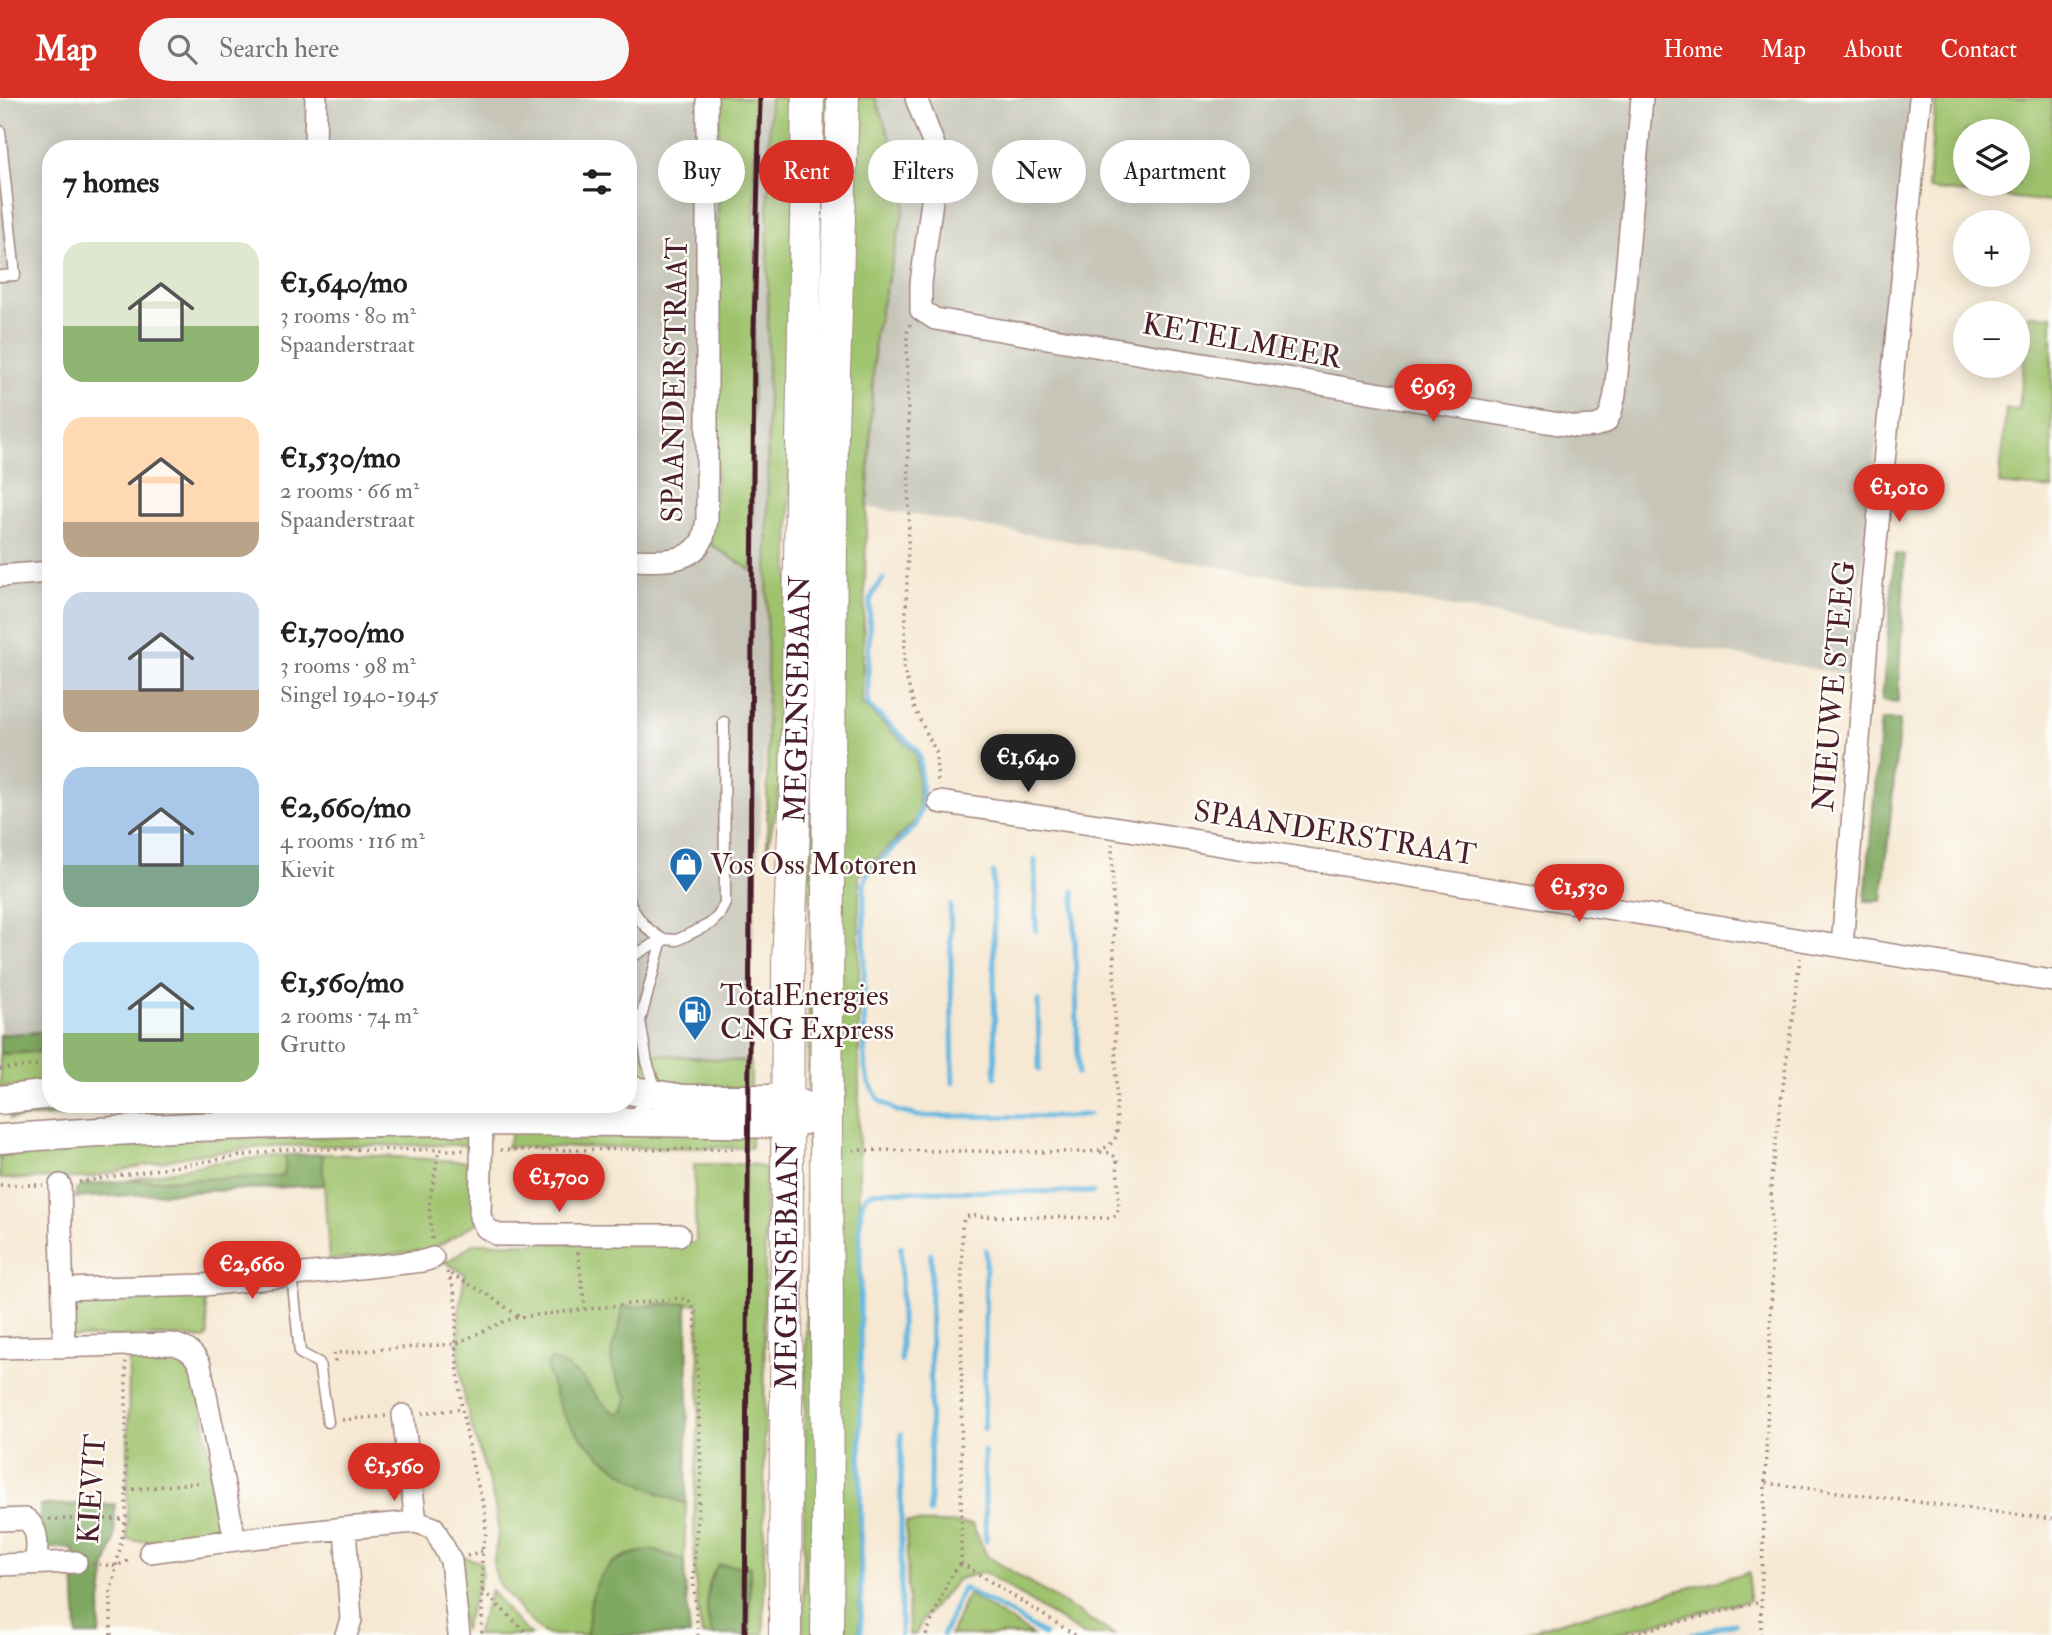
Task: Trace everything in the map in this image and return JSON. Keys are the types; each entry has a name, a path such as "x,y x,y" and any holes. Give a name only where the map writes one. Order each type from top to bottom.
{"main road":[{"name":"MEGENSEBAAN","path":"785,1635 788,962 796,787 808,98"},
{"name":"MEGENSEBAAN","path":"827,1635 826,1115 832,433 843,98"},
{"path":"637,1092 826,1115"},
{"path":"0,1100 42,1095"},
{"path":"0,1139 282,1113 482,1136 619,1123 788,1112"}],"street":[{"path":"315,140 316,98"},
{"name":"SPAANDERSTRAAT","path":"637,560 670,560 689,554 702,540 707,521 707,98"},
{"path":"916,98 938,156 921,284 921,310"},
{"name":"KETELMEER","path":"921,310 935,319 1577,427 1595,426 1606,422 1615,394 1642,98"},
{"name":"NIEUWE STEEG","path":"1842,946 1871,594 1920,98"},
{"path":"0,576 42,573"},
{"name":"SPAANDERSTRAAT","path":"939,802 1112,827 2052,981"},
{"path":"482,1136 480,1217 486,1228 498,1235 679,1235"},
{"path":"60,1185 64,1347"},
{"path":"64,1289 204,1285 433,1258"},
{"path":"0,1348 172,1344 184,1347 195,1355 200,1365 234,1540"},
{"path":"403,1415 416,1522 434,1528 451,1561 459,1635"},
{"path":"0,1520 26,1519 33,1525 37,1537 37,1563"},
{"name":"KIEVIT","path":"150,1552 234,1540 416,1522"},
{"path":"345,1528 351,1620 346,1635"},
{"path":"0,1564 76,1562"}],"lane":[{"path":"0,131 15,275 0,276"},
{"path":"637,916 650,932 662,939 677,940 710,924 719,915 724,903 724,722"},
{"path":"637,954 662,939"},
{"path":"637,1011 662,939"},
{"path":"637,1030 658,1096 637,1111"},
{"path":"619,1123 633,1113"},
{"path":"292,1275 300,1353 319,1363 328,1422"}],"path":[{"path":"921,310 907,334 909,517 904,668 915,710 936,752 939,802"},
{"path":"1099,1152 1112,1144 1117,1135 1112,827"},
{"path":"1761,1635 1762,1524 1766,1483 1772,1281 1771,1178 1803,940"},
{"path":"0,1069 42,1065"},
{"path":"0,1185 60,1185 284,1149 482,1136 736,1149"},
{"path":"853,1150 1099,1152 1111,1153 1117,1159 1119,1208 1112,1218 969,1216 961,1226 961,1563 949,1579 926,1635"},
{"path":"575,1235 585,1309"},
{"path":"449,1273 520,1317"},
{"path":"335,1367 334,1353 455,1344 520,1317 681,1298 689,1301 695,1309 701,1475 693,1575 698,1635"},
{"path":"455,1344 462,1409 474,1472 485,1510 482,1635"},
{"name":"KIEVIT","path":"111,1635 111,1591 125,1519 125,1346"},
{"path":"125,1490 223,1480"},
{"path":"1766,1483 2052,1519"},
{"path":"26,1519 125,1519"},
{"path":"76,1562 116,1566 150,1552"},
{"path":"961,1563 1075,1635"},
{"path":"483,1591 529,1635"},
{"path":"1626,1635 1761,1602"}],"shaded area":[{"path":"0,98 1914,98 1851,675 780,492 744,1093 637,1094 637,140 42,140 42,1070 0,1068"}],"green space":[{"path":"719,98 755,98 752,571 707,542 716,488 718,203 745,203 745,140 719,140"},
{"path":"770,98 796,98 795,140 769,140"},
{"path":"817,98 875,98 891,140 868,140 868,203 906,203 875,335 862,704 916,753 920,816 859,876 859,1635 803,1635 816,203 854,203 854,140 817,140"},
{"path":"1936,98 2052,98 2052,202 1995,196 2030,196 2030,119 1953,119 1953,192 1928,189"},
{"path":"768,203 794,203 786,758 767,852"},
{"path":"2030,315 2052,316 2052,489 1999,484 2006,409 2019,410 2022,378 2030,378"},
{"path":"1895,554 1905,555 1898,702 1882,700"},
{"path":"1881,720 1900,720 1882,901 1865,901"},
{"path":"42,1032 42,1052 0,1054 0,1035"},
{"path":"42,1052 42,1083 0,1088 0,1054"},
{"path":"637,1053 751,1062 751,1089 696,1088 637,1079"},
{"path":"42,1104 42,1113 88,1114 10,1119 9,1106"},
{"path":"514,1127 751,1130 751,1148 507,1147"},
{"path":"467,1134 473,1139 473,1145 273,1146 193,1155 86,1178 0,1179 0,1148 100,1141"},
{"path":"322,1154 487,1163 487,1217 431,1250 329,1260"},
{"path":"322,1154 324,1185 75,1198 76,1190 85,1184 278,1177 285,1171 286,1155"},
{"path":"286,1155 285,1171 278,1177 125,1181 210,1163"},
{"path":"694,1164 751,1164 765,1168 764,1635 750,1635 750,1566 715,1569 708,1602 708,1618 713,1635 702,1635 694,1551 699,1398 698,1304 678,1303 639,1308 628,1316 620,1327 612,1358 618,1381 628,1397 623,1412 615,1414 601,1402 582,1378 657,1493 686,1504 684,1560 660,1554 636,1553 614,1562 599,1582 586,1635 549,1635 521,1611 501,1586 494,1570 498,1535 496,1514 465,1403 458,1348 465,1274 443,1261 450,1260 474,1243 696,1243"},
{"path":"204,1292 208,1331 204,1339 176,1336 70,1337 70,1305 74,1298"},
{"path":"687,1303 686,1504 635,1480 590,1446 565,1417 546,1367 551,1359 567,1367 582,1378 601,1402 615,1413 623,1412 628,1397 617,1379 611,1359 621,1308"},
{"path":"196,1349 219,1537 214,1541 127,1539 129,1356 134,1350"},
{"path":"115,1504 114,1541 106,1567 99,1635 77,1635 73,1548 40,1548 40,1505"},
{"path":"906,1522 972,1524 987,1556 1115,1635 1083,1635 984,1572 958,1579 924,1618 915,1635 909,1635"},
{"path":"652,1550 684,1560 690,1635 586,1635 596,1586 607,1569 622,1558"},
{"path":"455,1555 481,1562 482,1574 463,1631"},
{"path":"718,1565 750,1566 750,1635 713,1635 708,1618 707,1599 710,1581"},
{"path":"1749,1572 1749,1600 1610,1635 1517,1635 1581,1616"},
{"path":"491,1590 515,1620 531,1635 476,1635"},
{"path":"968,1594 1032,1635 950,1635"}],"waterway":[{"path":"883,579 870,602 867,704 916,749 920,758 922,805 916,825 868,873 864,883 865,1067 869,1083 879,1100 897,1111 918,1116 1068,1117 1089,1114"},
{"path":"1035,860 1036,931"},
{"path":"993,873 995,1077"},
{"path":"1074,891 1078,1074"},
{"path":"950,905 953,1083"},
{"path":"1038,1001 1039,1070"},
{"path":"861,1635 862,1201 869,1194 882,1191 1093,1192"},
{"path":"901,1247 901,1361"},
{"path":"984,1429 986,1250"},
{"path":"930,1513 931,1254"},
{"path":"901,1434 901,1635"},
{"path":"984,1451 986,1541"},
{"path":"943,1635 963,1588 1044,1635"},
{"path":"1691,1635 1735,1623"}],"railway":[{"path":"745,1635 754,330 760,98"}],"place":[{"name":"Vos Oss Motoren","path":"686,894"},
{"name":"TotalEnergies CNG Express","path":"695,1042"}]}
